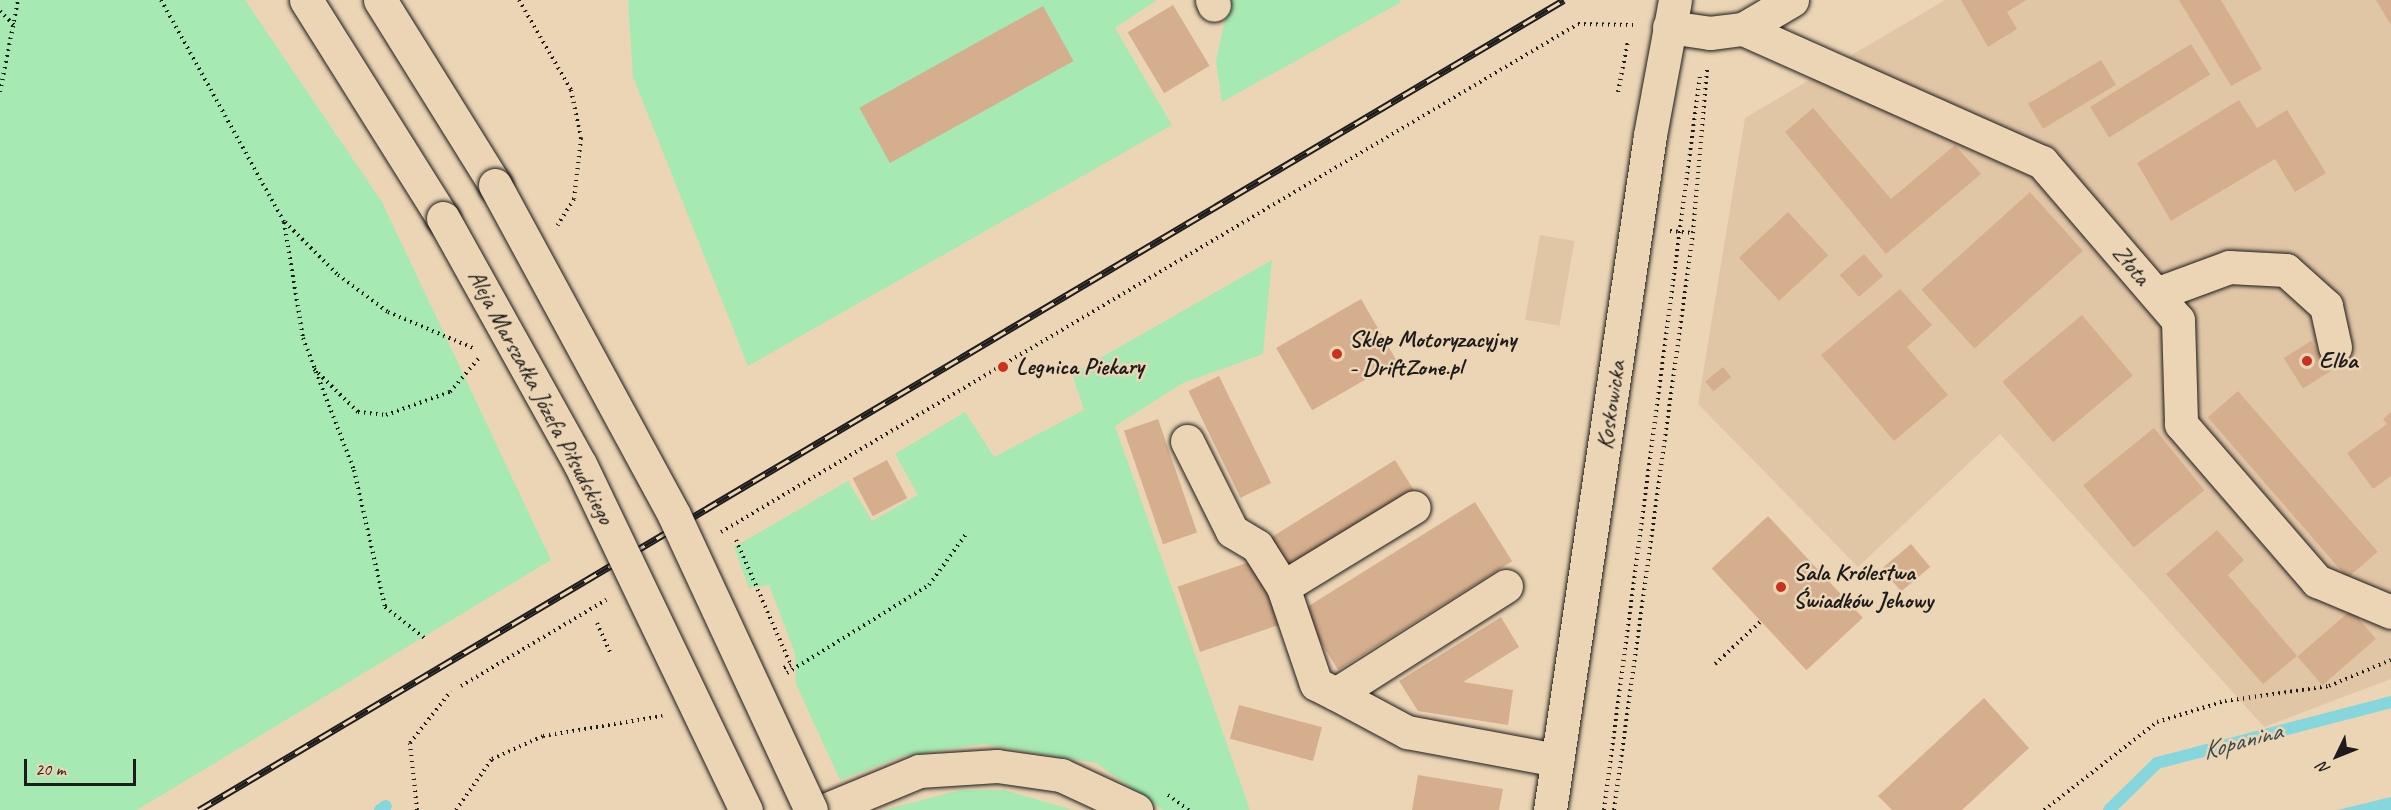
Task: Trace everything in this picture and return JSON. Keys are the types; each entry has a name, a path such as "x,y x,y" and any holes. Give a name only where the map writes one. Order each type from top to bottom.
{"street":[{"name":"Aleja Marszałka Józefa Piłsudskiego","path":"306,0 443,218 580,464 746,810"},
{"path":"380,0 495,185 669,504 811,810"},
{"path":"1672,14 1706,32 1743,28 1792,0"},
{"name":"Koskowicka","path":"1550,810 1672,14"},
{"name":"Złota","path":"1743,28 2042,162 2178,320 2181,424 2316,582 2391,612"},
{"path":"2156,294 2229,267 2286,270 2326,306 2335,346"},
{"path":"1187,441 1232,531 1257,546 1283,587 1316,684 1407,732 1557,760"},
{"path":"1283,587 1414,507"},
{"path":"1336,694 1506,586"},
{"path":"825,810 919,771 997,766 1061,775 1136,810"}],"path":[{"path":"0,92 16,26 18,0"},
{"path":"161,0 284,222 338,275 388,312 483,353"},
{"path":"0,11 16,26"},
{"path":"717,534 1578,24 1634,25"},
{"path":"1604,810 1706,32"},
{"path":"1614,810 1693,233 1706,32"},
{"path":"284,222 303,339 354,470 385,607 427,640"},
{"path":"736,540 791,665"},
{"path":"461,686 615,595"},
{"path":"1715,664 1760,622"},
{"path":"597,623 611,655"},
{"path":"2044,810 2157,722 2225,701 2329,686 2391,660"},
{"path":"417,810 410,743 451,691"}],"shaded area":[{"path":"1945,0 2391,0 2391,679 2264,727 2000,434 1858,567 1698,404 1745,118"},
{"path":"1540,235 1574,241 1560,326 1525,320"}],"green space":[{"path":"0,0 245,0 382,202 551,560 137,810 0,810"},
{"path":"628,0 1157,0 1115,28 1172,125 748,366 633,77"},
{"path":"1229,0 1400,0 1401,2 1222,102 1216,61"},
{"path":"1272,260 1263,354 1183,383 1115,426 1250,810 1163,810 1096,763 983,744 903,756 840,780 796,684 795,653 769,585 749,588 734,547 848,481 872,521 918,495 895,454 965,412 994,457 1084,410 1072,374"},
{"path":"961,790 1004,790 1074,810 883,810"}],"water":[{"path":"2391,797 2391,810 2337,810"}],"building":[{"path":"1961,0 2026,0 2007,12 2017,29 1988,47"},
{"path":"2179,0 2221,0 2262,69 2231,86"},
{"path":"2376,0 2391,0 2391,25"},
{"path":"1173,5 1210,66 1164,93 1128,32"},
{"path":"1043,6 1074,61 890,163 859,108"},
{"path":"2191,44 2210,75 2109,138 2090,107"},
{"path":"2101,60 2116,85 2043,129 2028,104"},
{"path":"2239,100 2257,128 2287,110 2326,173 2295,192 2275,159 2171,221 2137,163"},
{"path":"1813,108 1891,199 1955,145 1981,174 1886,254 1785,132"},
{"path":"2030,192 2083,251 1974,348 1922,290"},
{"path":"1788,212 1828,255 1779,301 1739,258"},
{"path":"1864,254 1883,276 1859,297 1840,275"},
{"path":"1900,289 1932,325 1907,347 1948,395 1894,441 1821,355"},
{"name":"Sklep Motoryzacyjny - DriftZone.pl","path":"1361,299 1397,361 1312,410 1276,348"},
{"path":"2082,315 2133,376 2053,442 2002,382"},
{"path":"2311,341 2330,372 2303,388 2284,358"},
{"path":"1723,367 1731,377 1713,392 1705,381"},
{"path":"1219,376 1271,483 1241,498 1188,391"},
{"path":"2238,391 2378,552 2348,578 2208,417"},
{"path":"2391,412 2391,476 2373,489 2347,453 2387,424 2383,419"},
{"path":"1158,419 1197,532 1163,544 1124,431"},
{"path":"2154,428 2204,490 2134,547 2083,485"},
{"path":"887,460 907,498 873,516 853,478"},
{"path":"1395,460 1414,491 1289,568 1270,538"},
{"path":"1475,502 1512,561 1338,670 1301,611"},
{"name":"Sala Królestwa Świadków Jehowy","path":"1768,516 1863,618 1806,670 1712,569"},
{"path":"2217,530 2244,560 2228,575 2297,656 2263,684 2166,574"},
{"path":"1911,544 1930,567 1901,591 1882,568"},
{"path":"1258,559 1280,624 1200,652 1178,587"},
{"path":"2351,610 2376,639 2322,685 2297,657"},
{"path":"1501,617 1519,647 1463,682 1513,690 1508,725 1418,711 1399,681"},
{"path":"1984,698 2029,748 1962,810 1892,810 1878,796"},
{"path":"1239,705 1322,727 1313,761 1230,739"},
{"path":"1418,775 1503,789 1499,810 1412,810"}],"waterway":[{"name":"Kopanina","path":"2109,810 2157,763 2391,702"},
{"name":"Kopanina","path":"380,810 386,806"}],"railway":[{"path":"199,810 1564,0"}],"place":[{"name":"Sklep Motoryzacyjny - DriftZone.pl","path":"1337,354"},
{"name":"Elba","path":"2307,361"},
{"name":"Legnica Piekary","path":"1003,367"},
{"name":"Sala Królestwa Świadków Jehowy","path":"1781,587"}]}
